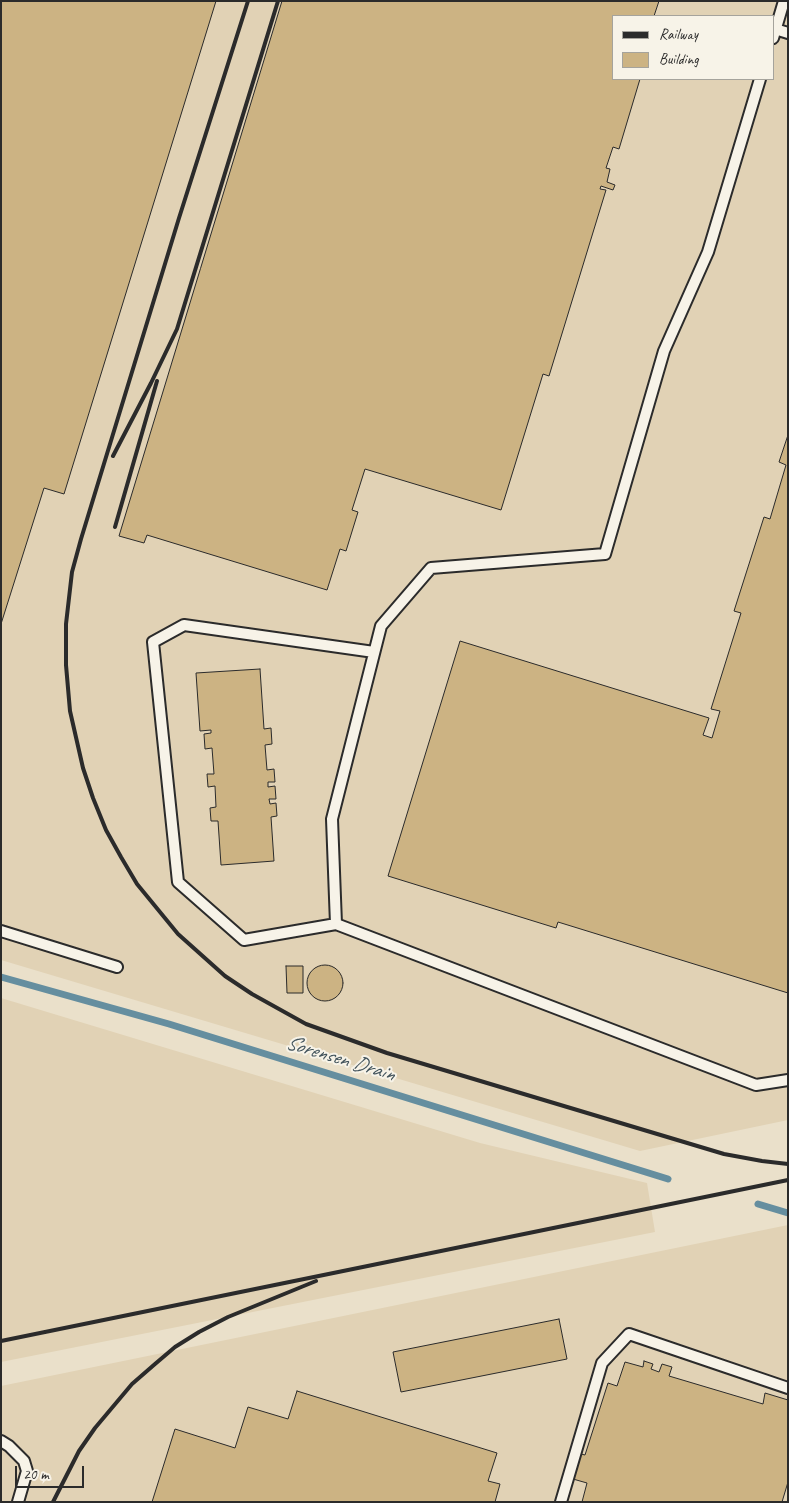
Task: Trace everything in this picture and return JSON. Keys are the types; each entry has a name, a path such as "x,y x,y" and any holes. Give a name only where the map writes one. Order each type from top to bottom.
{"lane":[{"path":"784,1 774,33 788,33"},
{"path":"336,924 332,819 381,626 431,568 605,554 664,351 708,252 760,80"},
{"path":"374,652 184,625 153,642 178,882 244,940 336,924 756,1085 788,1080"},
{"path":"1,931 117,967"},
{"path":"561,1502 602,1363 629,1334 788,1388"},
{"path":"1,1441 24,1461 27,1471 18,1502"}],"shaded area":[{"path":"1,1 788,1 788,1120 640,1151 1,960"},
{"path":"1,998 480,1143 647,1183 655,1232 1,1362"},
{"path":"788,1225 788,1502 1,1502 1,1386"}],"building":[{"path":"1,1 216,1 64,494 44,488 1,624"},
{"path":"282,1 659,1 654,15 612,15 612,80 640,80 619,149 613,147 606,168 610,169 607,182 615,185 613,190 601,186 600,189 606,190 549,376 543,374 501,510 365,469 352,510 358,512 346,551 340,549 327,590 147,535 144,543 119,536"},
{"path":"788,435 788,993 558,922 556,928 388,876 460,641 709,718 703,735 712,738 720,711 711,709 741,613 734,611 764,517 770,519 786,465 779,462"},
{"path":"260,669 264,729 271,728 272,744 265,745 267,770 274,769 275,782 268,782 268,787 275,786 276,799 269,799 270,804 276,803 277,816 271,817 274,861 221,865 218,821 211,821 210,808 216,807 215,786 208,787 207,774 214,774 212,748 205,749 204,734 211,733 211,730 200,731 196,673"},
{"path":"325,965 332,966 338,970 342,976 342,990 338,996 332,1000 325,1001 318,1000 312,996 308,990 307,983 308,976 312,970 318,966"},
{"path":"286,966 303,966 303,993 287,993"},
{"path":"559,1319 567,1359 401,1392 393,1352"},
{"path":"644,1361 653,1364 651,1369 659,1372 662,1364 672,1367 669,1376 763,1404 765,1393 788,1400 788,1482 782,1502 582,1502 587,1483 573,1479 581,1454 585,1455 608,1383 617,1386 625,1362 643,1367"},
{"path":"297,1391 497,1453 488,1481 500,1484 495,1502 152,1502 175,1429 235,1448 248,1407 288,1419"}],"waterway":[{"name":"Sorensen Drain","path":"1,977 169,1024 668,1179"},
{"name":"Sorensen Drain","path":"758,1204 788,1213"}],"railway":[{"path":"248,1 179,218 72,572 66,624 66,665 70,711 83,768 106,830 137,884 178,934 225,976 252,994 306,1024 387,1053 724,1154 788,1164"},
{"path":"113,456 177,329 278,1"},
{"path":"115,527 157,381"},
{"path":"1,1341 788,1180"},
{"path":"53,1502 79,1451 95,1428 132,1384 175,1347 228,1317 316,1281"}]}
